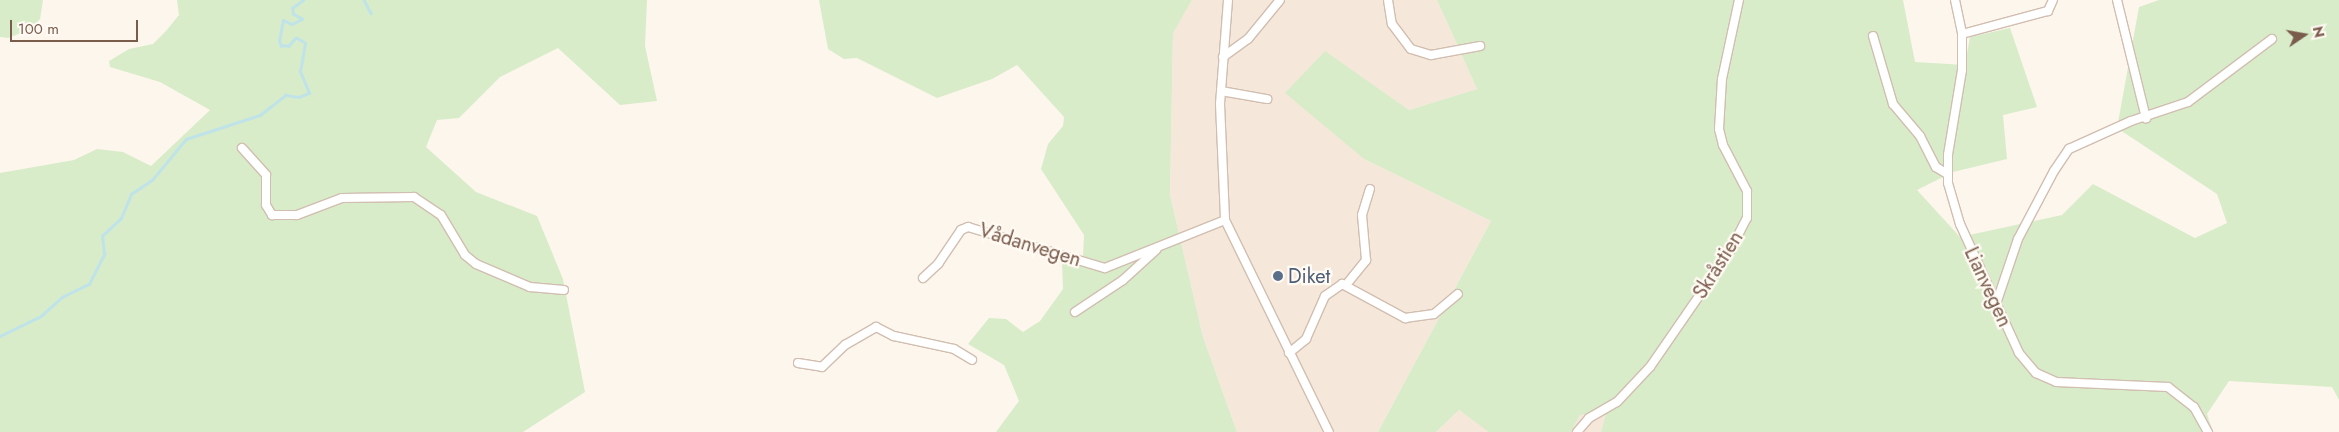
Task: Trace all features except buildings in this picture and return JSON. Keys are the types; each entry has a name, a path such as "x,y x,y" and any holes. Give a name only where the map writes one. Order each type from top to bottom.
{"street":[{"path":"1228,0 1221,91 1225,220 1329,432"},
{"path":"1224,57 1248,39 1280,0"},
{"path":"1388,0 1392,24 1411,49 1431,56 1480,46"},
{"name":"Skråstien","path":"1577,432 1589,418 1617,402 1650,367 1737,239 1747,218 1747,191 1723,145 1719,129 1722,78 1740,0"},
{"name":"Lianvegen","path":"1955,0 1962,34 1962,70 1947,174 1960,224 2019,353 2036,373 2066,385 2144,384 2168,387 2194,406 2208,432"},
{"path":"1962,34 2048,11 2053,0"},
{"path":"2117,0 2146,118"},
{"path":"1873,36 1893,104 1920,136 1936,167 1947,174"},
{"path":"1996,304 2018,239 2060,159 2076,145 2188,102 2272,39"},
{"path":"1221,91 1267,99"},
{"path":"242,148 266,175 266,205 272,215 296,215 342,198 414,197 441,215 465,255 476,264 530,287 564,290"},
{"path":"1346,285 1366,260 1362,216 1370,190"},
{"name":"Vådanvegen","path":"923,278 938,264 960,230 970,226 1100,267 1158,249 1225,220"},
{"name":"Vådanvegen","path":"1075,312 1123,280 1158,249"},
{"path":"1289,353 1306,339 1325,296 1338,286 1346,285 1380,307 1406,318 1434,314 1458,294"},
{"path":"798,363 822,367 846,344 876,327 894,336 954,349 972,360"}],"shaded area":[{"path":"1192,0 1437,0 1477,89 1409,110 1325,52 1364,159 1491,221 1378,432 1237,432 1203,337 1170,195 1173,32"},
{"path":"1459,410 1488,429 1489,432 1436,432"},
{"path":"1606,413 1601,432 1571,432 1580,415"}],"green space":[{"path":"0,0 43,0 40,19 31,29 8,38 0,37"},
{"path":"177,0 647,0 645,46 657,101 620,105 558,48 500,77 459,118 437,120 426,147 476,192 537,216 563,279 585,392 523,432 0,432 0,173 74,160 97,149 123,152 151,166 210,110 160,82 110,67 109,61 129,49 153,44 166,31 179,15"},
{"path":"819,0 1192,0 1173,33 1170,195 1203,337 1237,432 996,432 1019,401 1004,365 968,344 989,318 1006,319 1023,332 1040,321 1063,289 1062,261 1083,256 1084,235 1041,169 1048,144 1063,126 1064,117 1017,65 992,79 937,98 857,58 844,59 828,49"},
{"path":"1437,0 1903,0 1915,62 1965,65 1970,37 2010,28 2037,107 2003,115 2007,159 1953,172 1917,190 1960,237 2062,215 2093,184 2195,238 2227,223 2217,194 2117,128 2139,7 2159,0 2339,0 2339,400 2332,387 2229,381 2207,414 2213,432 1601,432 1606,413 1580,415 1571,432 1489,432 1459,410 1436,432 1378,432 1491,221 1364,159 1285,93 1325,51 1409,110 1477,89"}],"waterway":[{"path":"0,336 41,316 62,297 89,284 104,254 102,236 121,218 131,194 152,180 186,139 260,115 286,95 299,97 309,93 300,72 305,43 296,38 289,46 281,46 279,41 283,20 292,24 302,19 293,14 292,8 303,0"},
{"path":"364,0 371,13"}],"place":[{"name":"Diket","path":"1278,276"}]}
